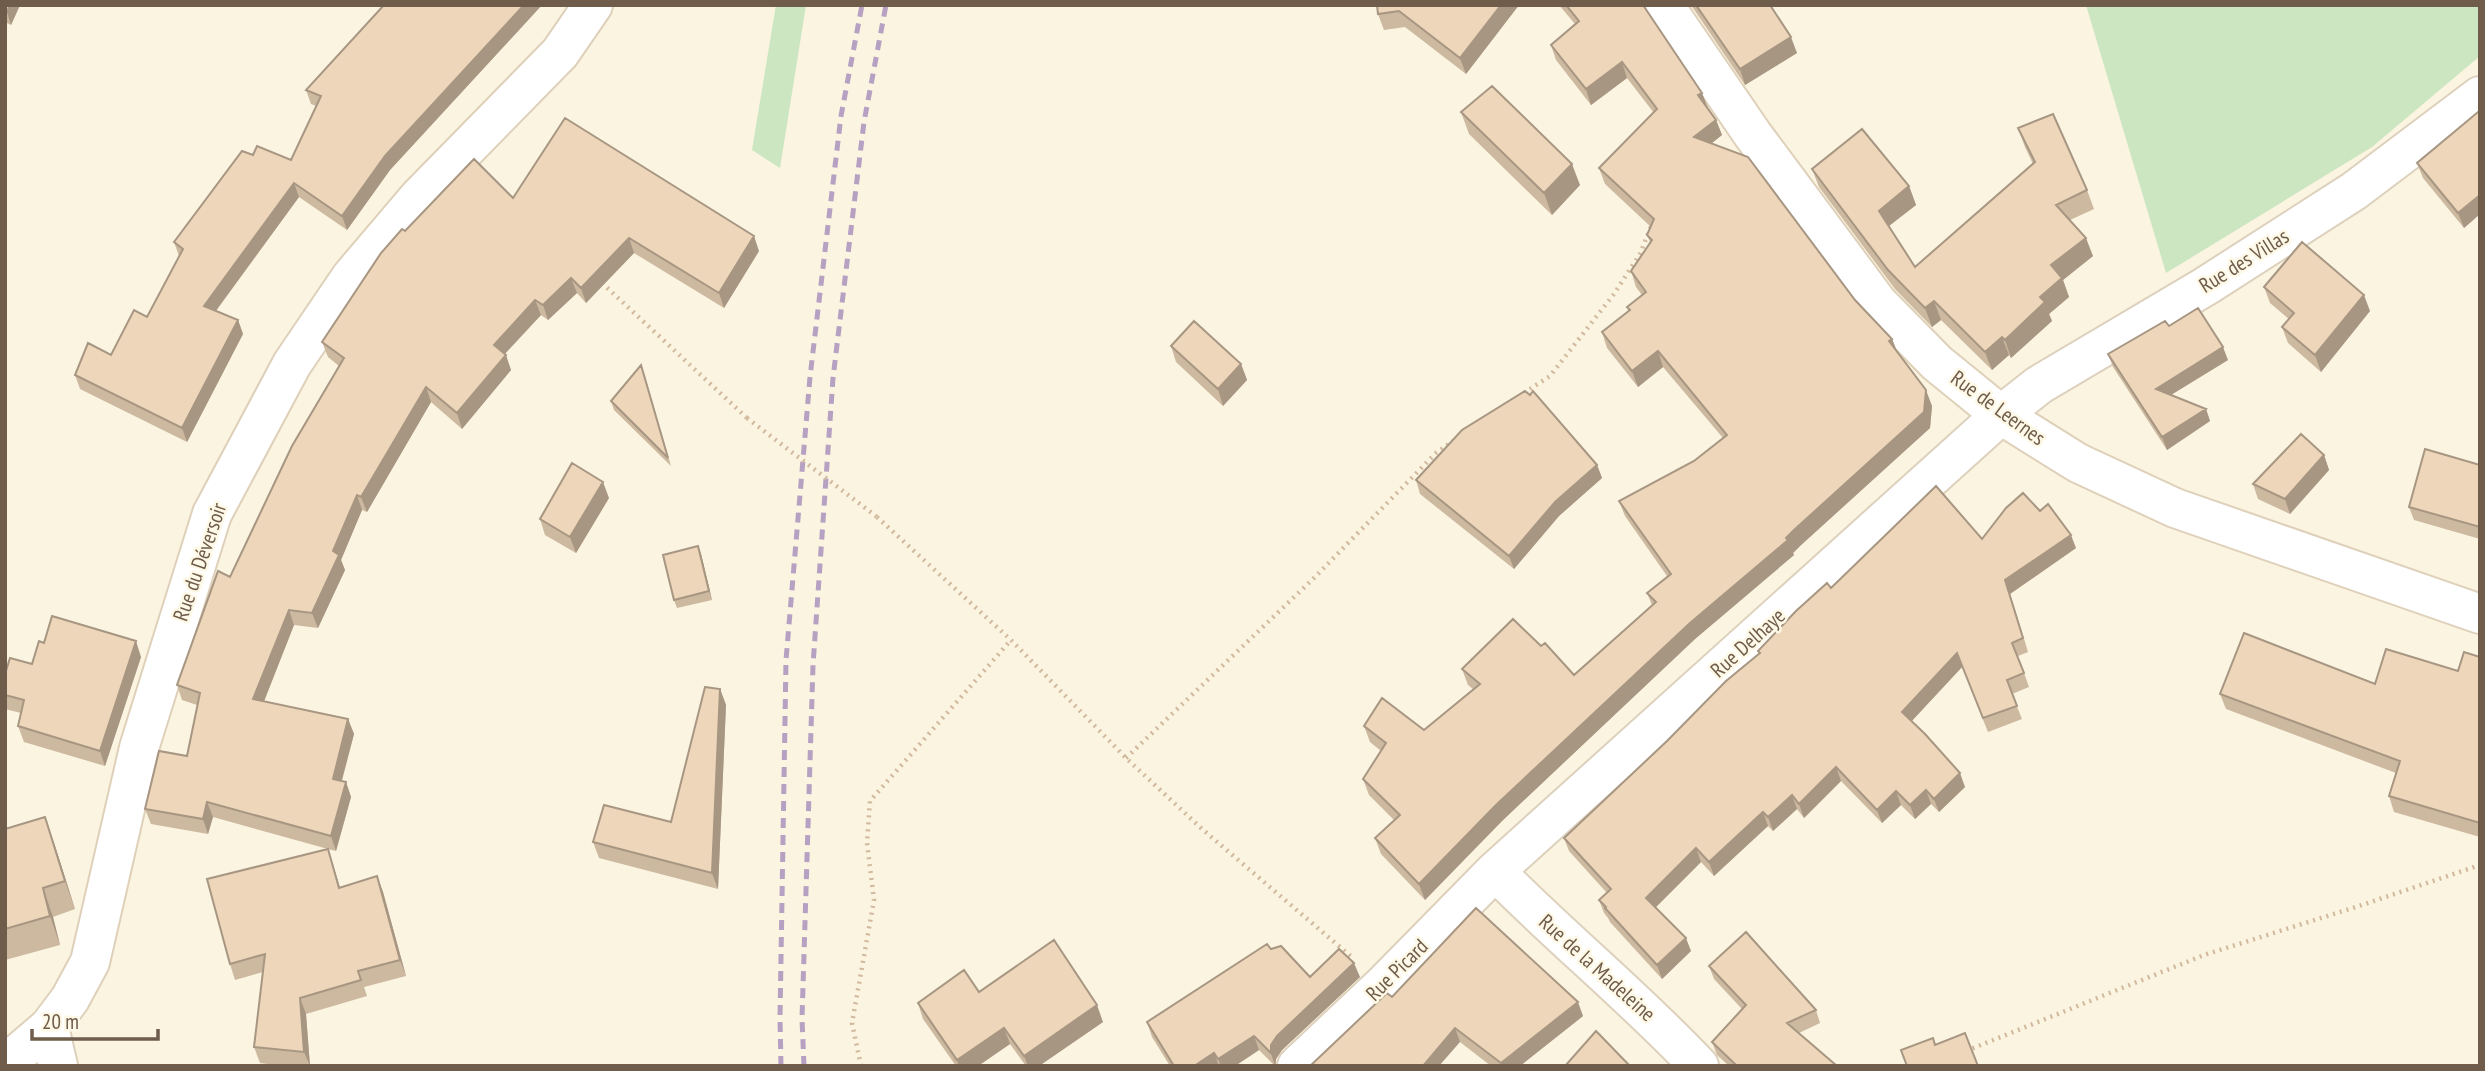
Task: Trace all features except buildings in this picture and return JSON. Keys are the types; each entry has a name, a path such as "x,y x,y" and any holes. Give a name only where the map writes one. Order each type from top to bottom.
{"street":[{"name":"Rue du Déversoir","path":"5,1061 15,1056 48,1027 70,999 90,962 139,748 212,514 292,364 351,277 418,198 560,53 593,5"},
{"name":"Rue de Leernes","path":"1664,5 1753,135 1878,303 1937,363 2001,415 2078,463 2175,508 2480,614"},
{"name":"Rue des Villas","path":"2001,415 2039,385 2206,286 2354,191 2480,96"},
{"name":"Rue Delhaye","path":"1495,871 2001,415"},
{"name":"Rue Picard","path":"1297,1066 1384,984 1495,871"},
{"name":"Rue de la Madeleine","path":"1495,871 1540,917 1666,1031 1699,1066"},
{"path":"48,1027 58,1066"}],"path":[{"path":"1516,399 1550,376 1614,294 1640,254 1653,219"},
{"path":"600,282 747,418 877,517 1011,640 1126,758 1202,829 1384,984"},
{"path":"1126,758 1314,578 1436,453 1459,438"},
{"path":"861,1066 852,1023 873,900 867,843 870,800 1011,640"},
{"path":"1954,1056 2204,955 2480,864"}],"green space":[{"path":"776,5 806,5 780,168 752,150"},
{"path":"2086,5 2480,5 2480,56 2372,147 2166,273"}],"railway":[{"path":"781,1066 786,660 810,377 841,116 862,5"},
{"path":"804,1066 802,1019 813,665 833,378 864,122 886,5"}]}
